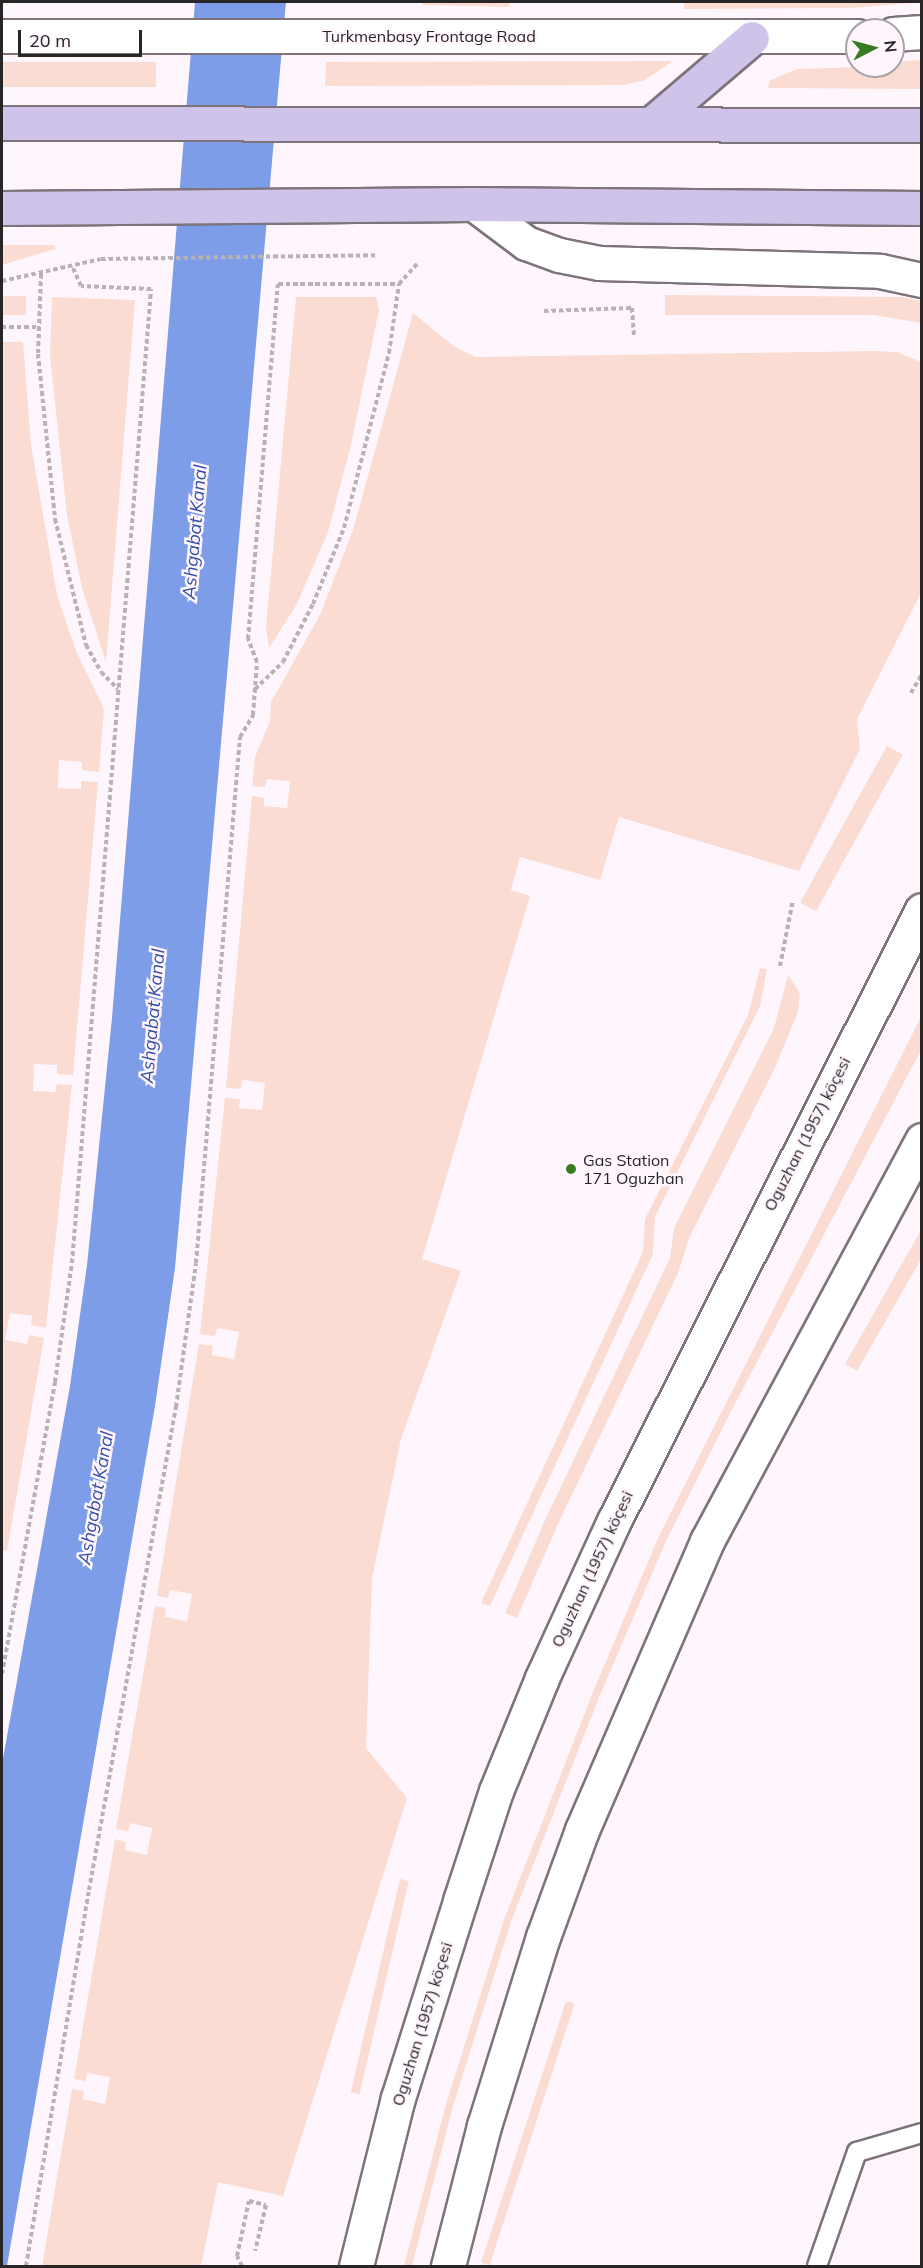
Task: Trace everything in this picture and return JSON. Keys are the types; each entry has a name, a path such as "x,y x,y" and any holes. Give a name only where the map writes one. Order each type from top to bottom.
{"main road":[{"path":"905,33 921,32"},
{"name":"Turkmenbasy Frontage Road","path":"2,36 845,36"},
{"path":"651,123 752,38"},
{"path":"2,123 436,122 921,125"},
{"path":"474,204 526,243 559,255 599,262 880,271 921,280"},
{"path":"17,208 474,204 921,208"},
{"name":"Oguzhan (1957) köçesi","path":"356,2266 398,2098 460,1901 496,1791 542,1678 614,1521 921,910"},
{"path":"448,2266 484,2126 543,1938 586,1819 707,1541 921,1140"}],"lane":[{"path":"817,2266 857,2152 921,2133"}],"path":[{"path":"2,281 101,259 378,255"},
{"path":"255,689 284,662 344,528 388,353 399,284 417,264"},
{"path":"2,1674 55,1382 72,1263 151,289 81,286 72,266"},
{"path":"40,273 38,354 55,519 87,645 101,672 119,690"},
{"path":"26,2266 89,1890 176,1407 196,1263 240,736 253,715 257,662 248,639 278,284 399,284"},
{"path":"544,311 632,308 634,334"},
{"path":"2,327 39,327"},
{"path":"911,693 921,674"},
{"path":"780,966 793,900"},
{"path":"242,2266 237,2256 249,2201 266,2205 255,2251"}],"shaded area":[{"path":"422,2 509,2 509,7 423,5"},
{"path":"684,2 922,2 853,8 684,9"},
{"path":"921,60 921,89 768,88 769,81 797,69 845,68 845,78 905,78 905,61"},
{"path":"673,61 645,80 625,85 325,86 326,62"},
{"path":"2,62 156,62 156,87 2,87"},
{"path":"2,245 54,245 55,249 2,265"},
{"path":"665,295 902,297 921,301 921,323 873,315 665,315"},
{"path":"2,296 26,296 26,315 2,315"},
{"path":"52,297 135,300 106,662 82,588 67,515 50,356"},
{"path":"296,297 376,297 379,310 350,449 328,532 297,604 269,648 266,627"},
{"path":"413,313 455,347 476,357 874,351 897,352 921,362 921,593 857,719 860,749 799,871 619,817 600,880 520,857 511,890 530,896 422,1259 461,1271 401,1439 372,1578 366,1748 407,1798 283,2196 218,2182 201,2266 42,2266 72,2089 84,2091 83,2099 105,2104 110,2077 87,2073 86,2081 74,2079 115,1839 126,1842 125,1850 147,1855 152,1828 130,1823 128,1831 116,1829 155,1606 166,1608 165,1617 187,1621 192,1594 170,1590 168,1598 157,1596 199,1344 213,1346 212,1355 234,1359 239,1332 217,1328 215,1336 200,1334 225,1098 240,1099 239,1108 262,1110 265,1083 242,1080 241,1089 226,1088 252,796 264,798 264,806 287,808 290,781 267,779 265,787 252,786 255,757 270,721 271,702 320,615 353,530"},
{"path":"2,342 23,342 31,445 57,595 76,651 104,709 99,772 82,770 82,762 59,760 58,788 81,789 81,781 98,782 73,1075 57,1074 57,1065 34,1064 33,1091 55,1092 57,1084 72,1085 46,1328 31,1325 32,1316 10,1313 5,1340 27,1344 29,1335 44,1338 7,1551 2,1550"},
{"path":"887,746 903,755 816,911 800,903"},
{"path":"760,968 767,969 760,1006 655,1217 653,1254 490,1606 481,1603 643,1252 645,1219 748,1015"},
{"path":"788,975 800,993 798,1012 773,1072 690,1236 678,1273 558,1524 517,1618 505,1613 546,1518 670,1258 674,1228 774,1028"},
{"path":"921,1017 921,1050 726,1421 666,1541 600,1695 512,1919 453,2106 412,2266 404,2266 446,2104 505,1917 593,1692 658,1538"},
{"path":"921,1230 921,1259 857,1371 845,1364"},
{"path":"400,1879 409,1881 360,2094 351,2092"},
{"path":"566,2001 575,2004 490,2265 481,2263"}],"water":[{"name":"Ashgabat Kanal","path":"195,2 286,2 175,1268 155,1406 7,2266 2,2266 2,1764 70,1386 87,1265 112,1018"}],"place":[{"name":"Gas Station 171 Oguzhan","path":"571,1169"}]}
